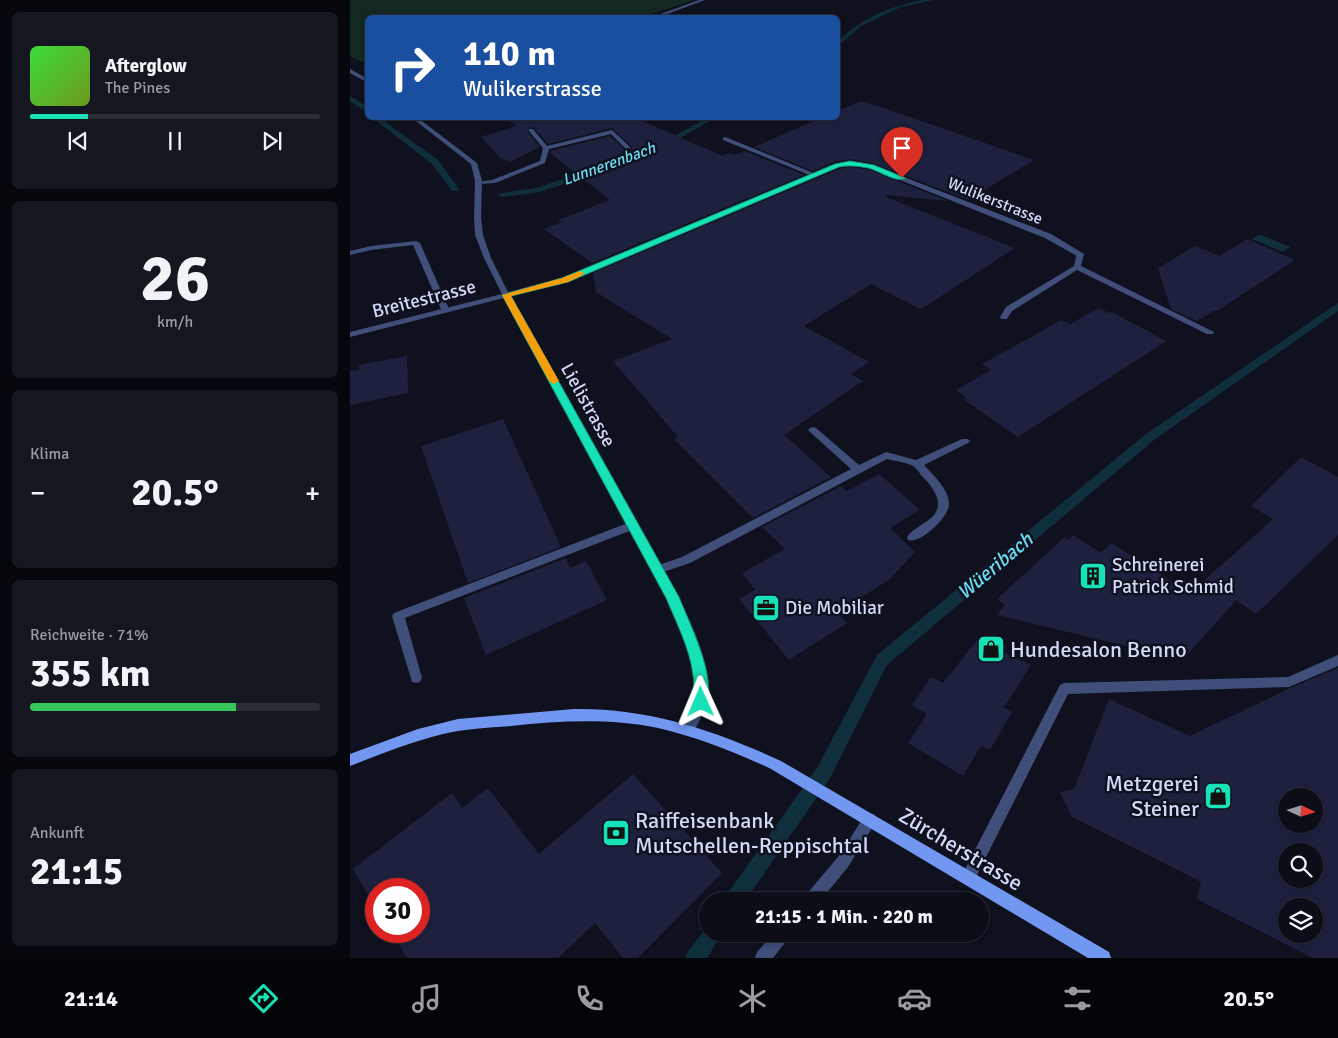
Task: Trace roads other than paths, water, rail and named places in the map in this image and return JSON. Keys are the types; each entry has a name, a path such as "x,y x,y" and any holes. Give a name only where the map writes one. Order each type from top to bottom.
{"main road":[{"name":"Zürcherstrasse","path":"350,760 384,747 458,725 562,715 597,714 640,719 688,730 730,744 776,765 1103,958"}],"street":[{"path":"661,15 703,0"},
{"path":"350,71 365,80"},
{"name":"Lielistrasse","path":"418,120 474,163 479,174 477,219 479,235 506,295 633,525 683,622 700,675 701,702 688,730"},
{"path":"531,130 546,148"},
{"path":"546,148 612,132 628,148"},
{"path":"724,139 814,175"},
{"path":"479,183 493,182 543,162 546,148"},
{"name":"Wulikerstrasse","path":"506,295 565,280 814,175 850,163 871,166 1048,236 1080,254 1077,267"},
{"path":"350,253 371,248 416,243 445,309"},
{"path":"1004,317 1009,309 1077,267 1210,332"},
{"name":"Breitestrasse","path":"350,335 445,309 506,295"},
{"path":"813,430 858,470"},
{"path":"917,464 965,441"},
{"path":"657,570 686,560 886,455 917,464 940,489 944,503 940,518 931,526 912,537"},
{"path":"416,678 398,616 633,525"},
{"path":"968,878 1064,689 1289,682 1338,660"},
{"path":"818,892 843,862 870,820"},
{"path":"763,958 776,942"}],"water":[{"path":"1259,234 1290,247 1283,252 1252,239"}],"waterway":[{"name":"Lunnerenbach","path":"840,42 859,25 899,6 930,0"},
{"name":"Lunnerenbach","path":"350,98 365,109"},
{"name":"Lunnerenbach","path":"379,120 435,162 455,189"},
{"name":"Lunnerenbach","path":"663,144 707,120"},
{"name":"Lunnerenbach","path":"502,195 537,190 593,171"},
{"name":"Wüeribach","path":"740,892 823,774 882,660 1150,437 1338,306"},
{"name":"Wüeribach","path":"695,958 706,942"}],"place":[{"name":"Schreinerei Patrick Schmid","path":"1093,576"},
{"name":"Die Mobiliar","path":"766,608"},
{"name":"Hundesalon Benno","path":"991,649"},
{"name":"Metzgerei Steiner","path":"1218,796"},
{"name":"Raiffeisenbank Mutschellen-Reppischtal","path":"616,833"}]}
